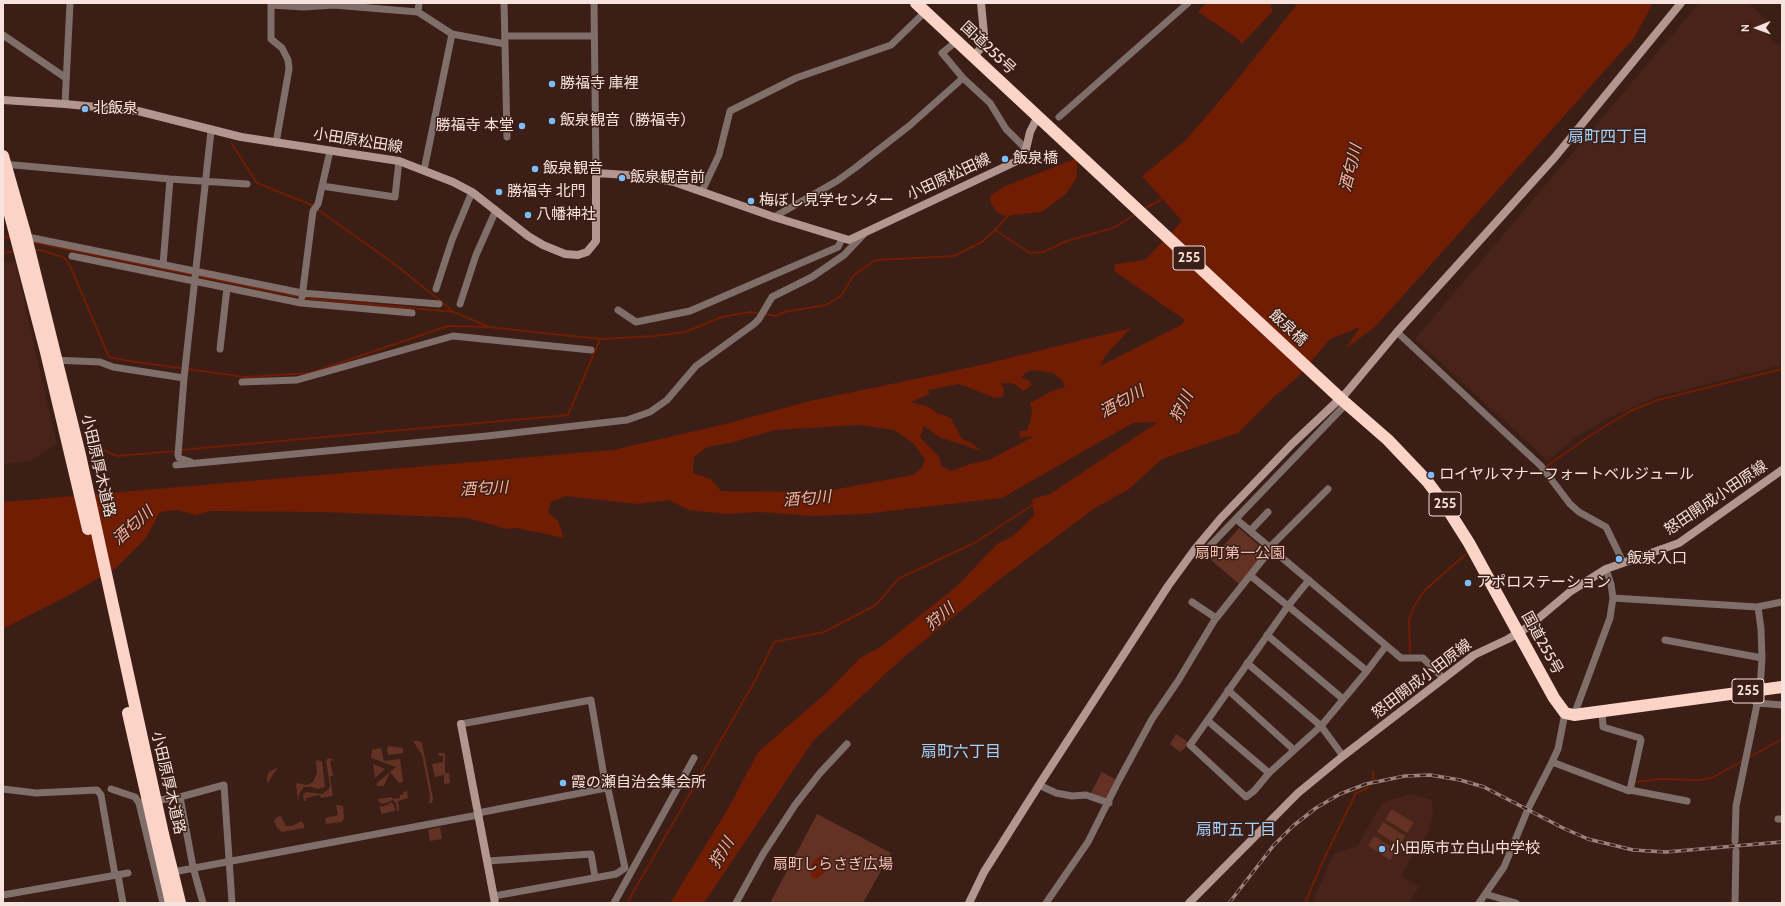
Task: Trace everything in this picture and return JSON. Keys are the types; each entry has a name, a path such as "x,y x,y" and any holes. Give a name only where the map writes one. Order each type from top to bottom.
{"highway":[{"name":"国道255号","path":"916,3 1038,116"},
{"name":"飯泉橋","path":"1038,116 1344,401"},
{"name":"小田原厚木道路","path":"3,156 25,233 78,447 163,834 180,903"},
{"name":"小田原厚木道路","path":"3,188 71,456 154,836 171,903"},
{"name":"国道255号","path":"1344,401 1388,440 1427,481 1445,505 1469,543 1554,698 1569,714"},
{"name":"255","path":"1569,714 1782,687"}],"main road":[{"path":"973,57 981,48 984,34 981,3"},
{"path":"969,903 984,872 1039,784 1168,586 1195,549 1221,518 1292,444 1344,401 1397,332 1555,157 1682,3"},
{"name":"小田原松田線","path":"3,100 65,104 138,112 210,130 276,143 399,161 424,170 472,192 528,236 543,245 565,254 578,255 587,252 596,241 596,173"},
{"name":"小田原松田線","path":"842,239 848,240 866,232 1017,161 1026,149 1030,132 1038,116"},
{"path":"596,173 643,176 702,191 774,217 842,239"},
{"name":"怒田開成小田原線","path":"1188,903 1298,793 1343,756 1474,655 1518,634 1571,591 1606,569 1679,543 1782,470"},
{"path":"461,724 495,899"}],"street":[{"path":"65,104 70,3"},
{"path":"418,12 419,3"},
{"path":"504,3 507,137"},
{"path":"594,3 593,36 596,173"},
{"path":"1059,117 1188,3"},
{"path":"276,143 289,69 288,60 282,48 271,39 271,4 304,7 334,5 418,12 452,34 505,44"},
{"path":"702,191 719,155 730,112 796,78 891,44 926,11"},
{"path":"424,170 452,34"},
{"path":"3,35 66,78"},
{"path":"505,36 593,36"},
{"path":"957,41 942,53 964,78 990,103 1006,129 1026,149"},
{"path":"774,217 837,181 855,168 909,126 964,78"},
{"path":"201,463 178,458 178,455 196,272 207,181 210,130"},
{"path":"301,303 312,211 318,204 330,151"},
{"path":"322,186 395,197 399,161"},
{"path":"3,164 170,179 247,184"},
{"path":"163,266 170,179"},
{"path":"436,289 452,240 472,192"},
{"path":"460,304 476,256 496,210"},
{"path":"176,465 487,436 627,420 650,412 667,400 696,366 759,319 763,310 772,298 812,277 844,255 866,232"},
{"path":"12,234 163,266 302,293 390,302 439,304"},
{"path":"618,310 636,322 690,311 838,247 842,239"},
{"path":"72,256 301,303 412,312"},
{"path":"220,349 227,288"},
{"path":"390,302 390,311"},
{"path":"1397,332 1541,466 1570,504 1579,512 1606,527 1623,562"},
{"path":"242,382 297,380 453,336 591,350"},
{"path":"43,360 100,362 113,367 185,376"},
{"path":"1195,549 1204,552 1344,401"},
{"path":"1046,903 1088,842 1152,719 1216,618 1251,576 1270,549 1328,489"},
{"path":"1250,530 1268,512"},
{"path":"1236,519 1401,658 1423,658 1444,679"},
{"path":"1479,903 1504,867 1528,809 1558,749 1569,714 1610,618 1614,598 1606,569"},
{"path":"1251,576 1367,671"},
{"path":"1309,580 1267,635 1190,745 1246,797 1254,791 1269,773 1321,726 1386,646"},
{"path":"1614,598 1758,607 1782,602"},
{"path":"1192,602 1216,618"},
{"path":"1736,841 1736,806 1756,703 1760,690 1762,658 1761,629 1758,607"},
{"path":"1267,635 1343,699"},
{"path":"1664,640 1762,658"},
{"path":"1247,663 1321,726 1343,756"},
{"path":"1228,690 1294,750"},
{"path":"461,724 591,700 606,788 625,868 621,872"},
{"path":"1756,703 1782,705"},
{"path":"1602,711 1603,728 1640,738 1641,740 1630,790"},
{"path":"1208,721 1269,773"},
{"path":"736,903 763,854 795,805 820,773 847,744"},
{"path":"614,903 694,758"},
{"path":"1552,762 1629,792 1630,790 1687,801"},
{"path":"1039,784 1056,793 1072,796 1086,795 1109,803"},
{"path":"139,803 180,797 224,785 232,903"},
{"path":"157,875 606,788"},
{"path":"3,789 36,793 97,790 101,795 123,903"},
{"path":"111,789 135,797 139,803 163,903"},
{"path":"180,797 193,867 202,903"},
{"path":"1735,903 1736,851"},
{"path":"488,861 591,854 595,877"},
{"path":"495,899 621,872 629,875"},
{"path":"7,903 4,895 128,873"},
{"path":"1485,894 1516,903"}],"shaded area":[{"path":"1699,3 1747,3 1772,23 1764,33 1782,47 1782,365 1657,397 1615,415 1579,435 1548,461 1415,339"},
{"path":"15,261 57,444 31,461 3,464 3,263"},
{"name":"小田原市立白山中学校","path":"1410,794 1432,800 1433,814 1428,833 1401,875 1419,887 1409,903 1312,903 1334,853 1357,846 1383,802"}],"green space":[{"name":"扇町第一公園","path":"1239,528 1265,551 1239,584 1211,560"},
{"path":"1176,734 1188,742 1184,749 1180,752 1170,744"},
{"path":"413,741 419,741 422,743 433,799 432,803 429,803 430,795 422,755"},
{"path":"388,746 403,748 403,753 388,755"},
{"path":"381,748 384,761 400,759 403,782 399,783 390,772 396,767 371,758 372,750"},
{"path":"438,753 445,753 445,773 449,773 450,783 444,784 444,775 435,777 432,764 443,762 443,756 439,756"},
{"path":"328,758 334,760 330,761 333,776 330,776 333,796 321,798 320,795 306,798 306,801 304,801 303,795 306,792 322,794 329,789 330,785 326,761"},
{"path":"316,760 322,761 325,787 318,789 304,787 299,794 298,802 296,783 307,785 313,782 317,773"},
{"path":"373,764 385,769 375,778"},
{"path":"278,767 267,784 269,772"},
{"path":"390,772 384,786 377,786 377,783"},
{"path":"1102,772 1115,779 1106,802 1088,798"},
{"path":"407,791 408,798 398,801 399,811 397,811 396,803 393,800 383,804 379,802 378,799 392,797 392,799 400,798 400,795 403,794 403,792"},
{"path":"391,802 394,805 395,811 381,814 380,806 385,806"},
{"path":"336,805 343,806 344,819 341,822 326,824 325,818 338,815"},
{"path":"1392,809 1414,823 1407,833 1385,819"},
{"name":"扇町しらさぎ広場","path":"817,814 891,853 863,903 770,903"},
{"path":"281,816 286,826 292,826 301,821 304,824 304,828 282,832 277,828 274,821 277,817"},
{"path":"1383,822 1405,836 1399,846 1377,832"},
{"path":"440,827 442,839 430,841 428,830"},
{"path":"1374,836 1396,850 1390,860 1368,846"}],"water":[{"path":"1206,3 1270,3 1273,11 1242,44 1237,38 1198,12"},
{"path":"1298,3 1653,3 1634,38 1375,327 1346,348 1360,327 1330,339 1298,377 1273,398 1238,433 1162,459 1128,490 1095,508 999,580 904,657 813,741 704,903 670,903 729,807 758,752 826,693 860,658 882,646 957,586 997,544 1013,536 1034,516 1032,499 1050,494 1158,422 1133,423 1002,498 864,514 813,516 759,512 726,514 689,510 669,500 637,504 566,496 551,502 548,512 558,521 564,538 516,528 506,529 468,518 320,512 211,511 196,515 177,510 160,512 146,538 116,568 75,592 3,629 3,502 613,450 721,425 810,401 972,367 1131,328 1106,355 1100,366 1181,325 1185,320 1114,271 1115,264 1145,260 1182,221 1142,176 1186,140 1232,86","holes":["1033,370 1053,373 1062,380 1065,387 1052,391 1030,403 1032,410 1030,422 1027,431 1020,431 1019,438 1034,436 989,460 970,464 951,471 941,466 940,458 920,437 924,426 939,437 981,451 972,443 962,439 951,418 937,413 929,407 911,402 930,394 928,390 959,384 995,398 1003,397 1004,388 1001,383 1013,383 1023,391 1032,385 1029,380 1021,378 1025,373","859,425 894,430 914,444 925,460 921,469 912,475 827,491 810,492 721,491 711,479 693,473 694,457 707,447 730,443 775,430"]},
{"path":"1077,158 1077,177 1066,194 1042,212 1005,216 997,212 991,203 990,196 1003,187"},
{"path":"825,855 829,857 828,868 816,879 811,877 812,863 818,857"}],"waterway":[{"path":"231,143 257,183 314,206"},
{"path":"1144,209 1164,198"},
{"path":"317,209 397,266 454,312 487,326"},
{"path":"765,314 775,316 784,312 826,305 841,296 853,276 875,260 954,256 982,242 995,230 1030,253 1043,252 1067,241 1113,228 1136,214"},
{"path":"995,230 1009,215"},
{"path":"3,236 11,238"},
{"path":"31,242 300,297"},
{"path":"34,250 41,250 65,258 71,268 109,357 245,377 310,373 448,326 488,327 600,339 655,336 685,332 722,317 750,312 761,314"},
{"path":"3,253 16,251"},
{"path":"304,298 454,312"},
{"path":"181,450 568,415 600,339"},
{"path":"1547,466 1591,435 1630,411 1658,400 1782,369"},
{"path":"96,447 117,456 177,451"},
{"path":"627,903 756,679 774,642 824,632 876,605 898,579 976,542 1034,504"},
{"path":"1410,653 1409,620 1414,606 1425,590 1466,554"},
{"path":"1748,758 1782,739"},
{"path":"1636,782 1659,779 1699,780 1712,778 1744,760"},
{"path":"1305,903 1322,863 1356,793 1366,789 1373,779 1373,771"}],"railway":[{"path":"1229,903 1274,845 1293,826 1316,808 1340,794 1366,784 1405,776 1430,775 1460,780 1484,787 1563,828 1588,839 1633,850 1666,852 1782,842"}],"place":[{"name":"勝福寺 庫裡","path":"552,84"},
{"name":"北飯泉","path":"85,109"},
{"name":"飯泉観音（勝福寺）","path":"552,121"},
{"name":"勝福寺 本堂","path":"522,126"},
{"name":"飯泉橋","path":"1005,159"},
{"name":"飯泉観音","path":"535,169"},
{"name":"飯泉観音前","path":"622,178"},
{"name":"勝福寺 北門","path":"499,192"},
{"name":"梅ぼし見学センター","path":"751,201"},
{"name":"八幡神社","path":"528,215"},
{"name":"ロイヤルマナーフォートベルジュール","path":"1431,475"},
{"name":"飯泉入口","path":"1619,559"},
{"name":"アポロステーション","path":"1468,583"},
{"name":"霞の瀬自治会集会所","path":"563,783"},
{"name":"小田原市立白山中学校","path":"1382,849"}],"district":[{"name":"扇町四丁目","path":"1608,137"},
{"name":"扇町六丁目","path":"961,752"},
{"name":"扇町五丁目","path":"1236,830"}],"water label":[{"name":"酒匂川","path":"1351,168"},
{"name":"酒匂川","path":"1122,402"},
{"name":"狩川","path":"1182,407"},
{"name":"酒匂川","path":"484,489"},
{"name":"酒匂川","path":"807,499"},
{"name":"酒匂川","path":"133,526"},
{"name":"狩川","path":"940,617"},
{"name":"狩川","path":"722,853"}]}
